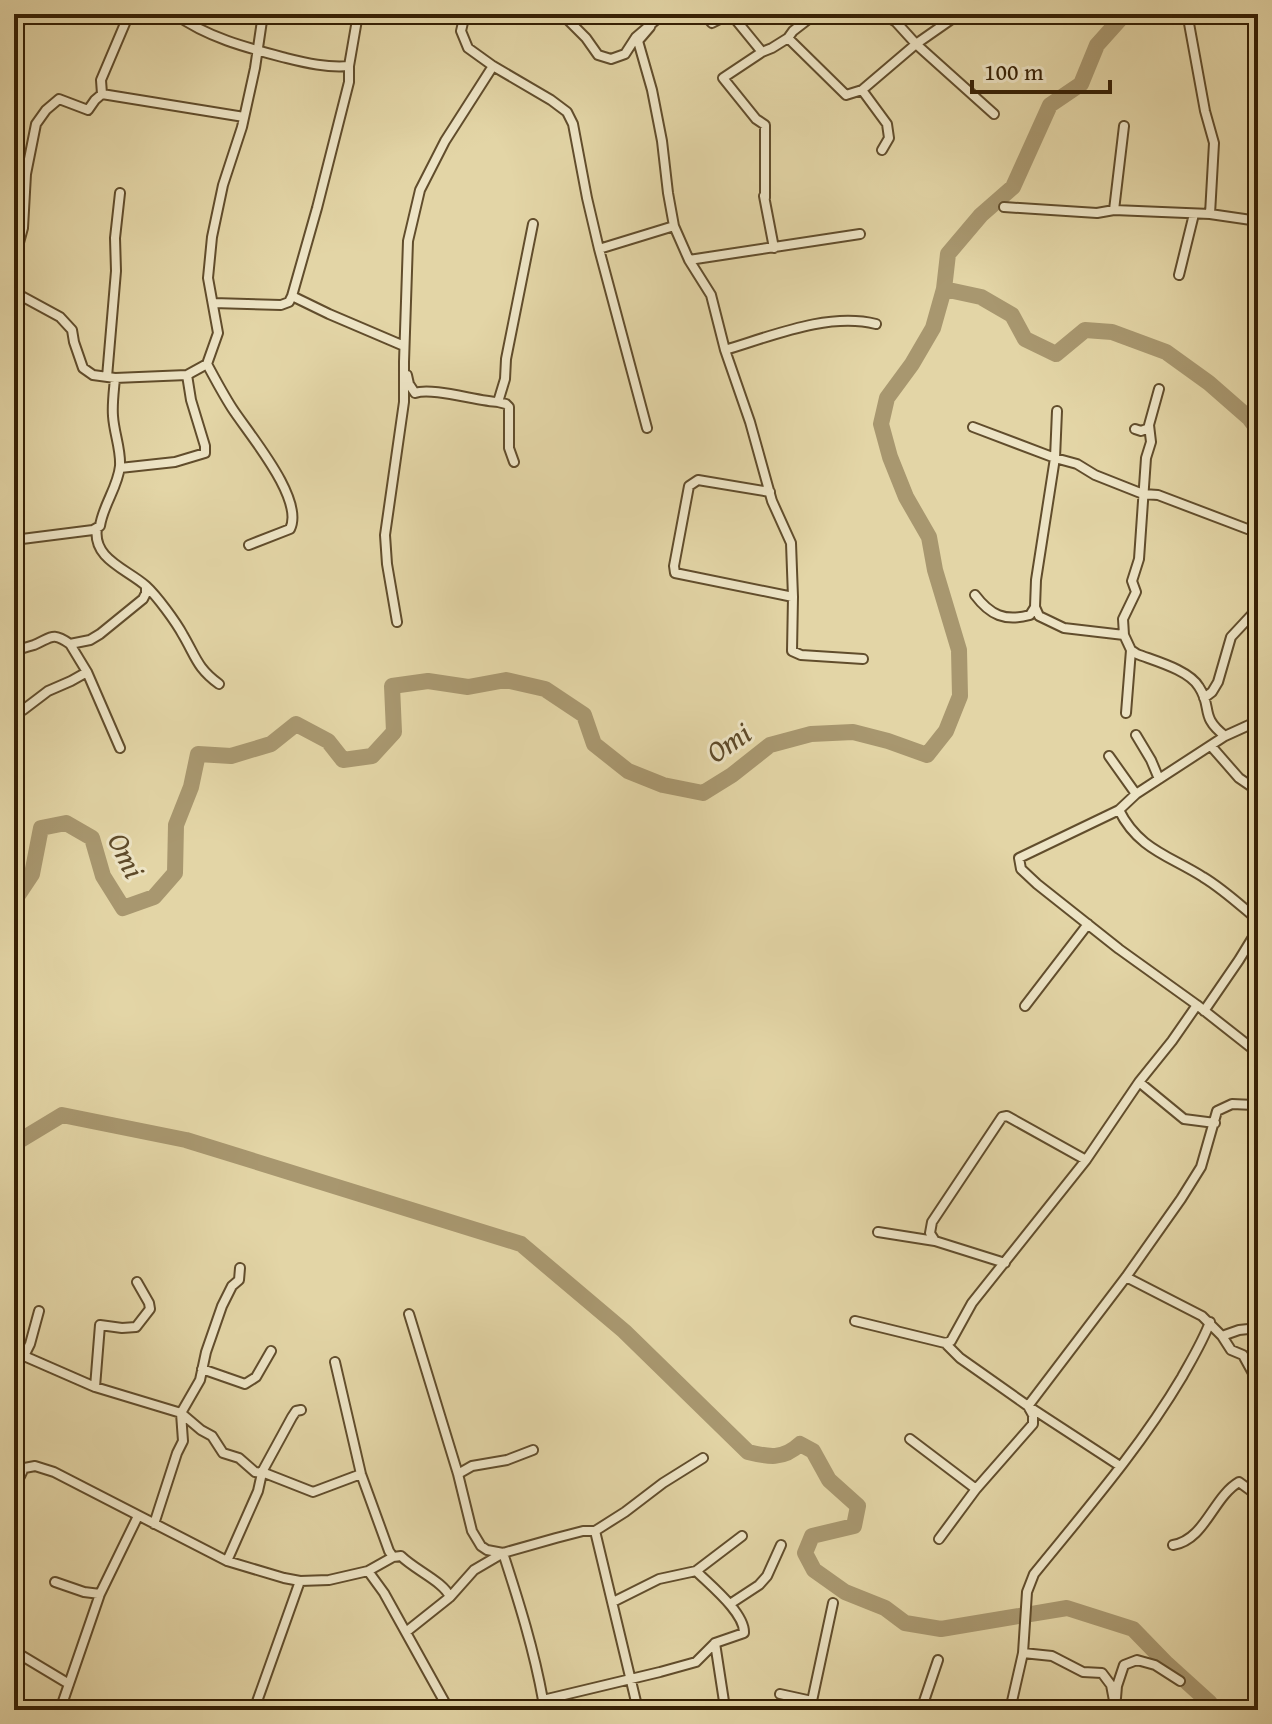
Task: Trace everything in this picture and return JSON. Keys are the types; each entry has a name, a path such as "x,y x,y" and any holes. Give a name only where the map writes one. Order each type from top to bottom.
{"street":[{"path":"102,94 101,80 129,14"},
{"path":"175,14 188,24 240,47 308,63 349,66"},
{"path":"14,292 60,317 72,330 83,368 93,375 111,378 187,375 207,364 218,333 208,278 212,237 223,185 244,117 263,14"},
{"path":"213,303 281,305 289,302 349,82 358,14"},
{"path":"465,14 461,31 468,48 551,100 567,112 573,124 599,249 647,428"},
{"path":"562,14 598,55 611,59 625,54 636,37 650,27"},
{"path":"663,14 638,41 662,141 674,226 689,260 711,295 770,492 791,543 792,651 801,655 863,659"},
{"path":"704,14 712,23 730,14 762,52"},
{"path":"774,248 764,197 765,125 756,119 723,78 788,38 815,14"},
{"path":"883,14 896,22 994,114"},
{"path":"788,38 846,95 862,90 916,44 959,14"},
{"path":"1188,18 1214,143 1210,214"},
{"path":"397,622 385,535 404,402 408,241 420,190 445,141 493,66"},
{"path":"862,90 887,124 889,138 882,150"},
{"path":"14,261 23,228 26,174 36,124 59,99 88,110 102,94 244,117"},
{"path":"1114,210 1124,126"},
{"path":"120,193 115,238 111,378 112,415 120,468 96,535 103,555 145,586 183,633 201,669 219,684"},
{"path":"1004,207 1097,213 1114,210 1210,214 1258,221"},
{"path":"1179,275 1194,214"},
{"path":"498,402 505,379 506,359 533,224"},
{"path":"599,249 674,226"},
{"path":"689,260 860,234"},
{"path":"292,296 404,346"},
{"path":"725,350 828,321 859,320 876,324"},
{"path":"404,362 409,384 415,393 423,390 506,404 509,407 509,448 514,462"},
{"path":"207,364 229,405 273,466 292,511 290,529 249,545"},
{"path":"120,468 175,462 205,453 187,375"},
{"path":"1126,713 1131,650 1124,635 1123,619 1136,592 1132,581 1139,559 1146,458 1151,442 1149,428 1159,389"},
{"path":"1057,411 1055,458 1036,580 1035,607 1039,616 1064,628 1124,635"},
{"path":"973,427 1077,464 1095,475 1143,494 1158,495 1258,533"},
{"path":"1135,429 1141,431 1149,428"},
{"path":"770,492 698,480 689,486 675,573 793,597"},
{"path":"14,540 97,528"},
{"path":"70,644 90,640 100,634 143,599 145,586"},
{"path":"975,595 986,609 997,616 1025,617 1035,607"},
{"path":"1204,698 1218,682 1231,637 1258,608"},
{"path":"14,651 49,637 57,636 70,644 87,672 120,748"},
{"path":"1131,650 1189,676 1199,687 1209,720 1225,736"},
{"path":"23,710 48,691 87,672"},
{"path":"1258,721 1225,736 1136,794 1119,810 1019,858 1021,869 1088,924 1258,1053"},
{"path":"1136,735 1159,779"},
{"path":"1211,746 1239,778 1258,791"},
{"path":"1109,756 1136,794"},
{"path":"1119,810 1144,843 1200,875 1258,920"},
{"path":"1025,1006 1088,924"},
{"path":"945,1343 951,1341 972,1303 1086,1160 1139,1082 1239,960 1258,929"},
{"path":"1139,1082 1184,1119 1215,1123"},
{"path":"1028,1406 1181,1199 1201,1167 1217,1111 1232,1104 1257,1105"},
{"path":"935,1241 930,1233 932,1222 1002,1117 1007,1116 1086,1160"},
{"path":"878,1232 935,1241 1005,1263"},
{"path":"154,1524 183,1441 181,1413 200,1380 215,1323 232,1286 239,1280 240,1268"},
{"path":"1126,1277 1210,1322 1231,1350 1243,1355 1258,1378"},
{"path":"95,1387 100,1325 136,1327 150,1309 137,1282"},
{"path":"24,1356 39,1311"},
{"path":"409,1314 458,1474 472,1531 481,1546 503,1553"},
{"path":"855,1321 945,1343 960,1358 1028,1406 1120,1466"},
{"path":"1010,1710 1023,1653 1027,1592 1034,1574 1113,1478 1162,1411 1205,1337 1210,1322"},
{"path":"1222,1336 1258,1328"},
{"path":"202,1369 245,1384 256,1377 271,1351"},
{"path":"14,1353 95,1387 181,1413 212,1436 223,1453 239,1458 255,1472 262,1473 258,1491 227,1561"},
{"path":"335,1362 361,1474 393,1557"},
{"path":"939,1539 976,1489 1033,1424 1033,1415 1028,1406"},
{"path":"301,1410 292,1417 262,1472 313,1492 361,1474"},
{"path":"910,1439 976,1489"},
{"path":"458,1474 472,1466 507,1460 533,1450"},
{"path":"406,1632 450,1597 474,1570 503,1553 583,1531 595,1531 703,1458"},
{"path":"14,1489 19,1469 35,1466 54,1472 227,1561 300,1581 329,1580 368,1571 393,1557 401,1556 445,1587 450,1597"},
{"path":"1173,1545 1181,1544 1197,1531 1229,1488 1239,1482 1258,1496"},
{"path":"60,1710 100,1594 138,1516"},
{"path":"595,1531 638,1710"},
{"path":"613,1602 659,1579 696,1571 742,1536"},
{"path":"730,1604 767,1576 781,1545"},
{"path":"503,1553 532,1648 544,1705 696,1662 715,1643 744,1633 745,1625 730,1604 696,1571"},
{"path":"368,1571 384,1593 449,1710"},
{"path":"254,1710 300,1581"},
{"path":"55,1582 100,1594"},
{"path":"812,1701 833,1603"},
{"path":"715,1643 723,1709"},
{"path":"14,1651 69,1684"},
{"path":"1023,1653 1052,1656 1083,1672 1102,1673 1111,1685 1114,1708"},
{"path":"921,1710 938,1660"},
{"path":"1114,1708 1124,1665 1137,1660 1155,1665 1180,1681"},
{"path":"780,1694 812,1701 825,1710"}],"waterway":[{"path":"14,33 36,14"},
{"name":"Omi","path":"14,901 32,874 41,828 66,823 92,838 103,876 123,908 154,897 175,873 176,825 191,787 198,754 231,756 271,744 296,724 328,741 343,760 372,756 394,732 392,686 428,681 468,687 506,680 545,689 584,715 594,744 628,771 663,785 703,793 770,745 811,734 853,732 927,755 946,731 960,696 959,650 935,570 929,537 906,497 890,457 881,424 887,398 933,328 944,289 948,254 981,215 1013,187 1050,105 1081,84 1097,45 1128,14"},
{"name":"Omi","path":"944,289 981,297 1012,315 1025,339 1056,354 1085,330 1112,332 1166,352 1209,383 1249,418 1258,430"},
{"path":"14,1144 62,1115 186,1140 521,1244 624,1331 748,1452 775,1456 788,1453 800,1444 813,1451 829,1480 858,1506 854,1526 812,1536 805,1553 814,1570 845,1592 885,1608 905,1623 941,1629 1067,1608 1133,1629 1210,1703 1209,1710"}]}
